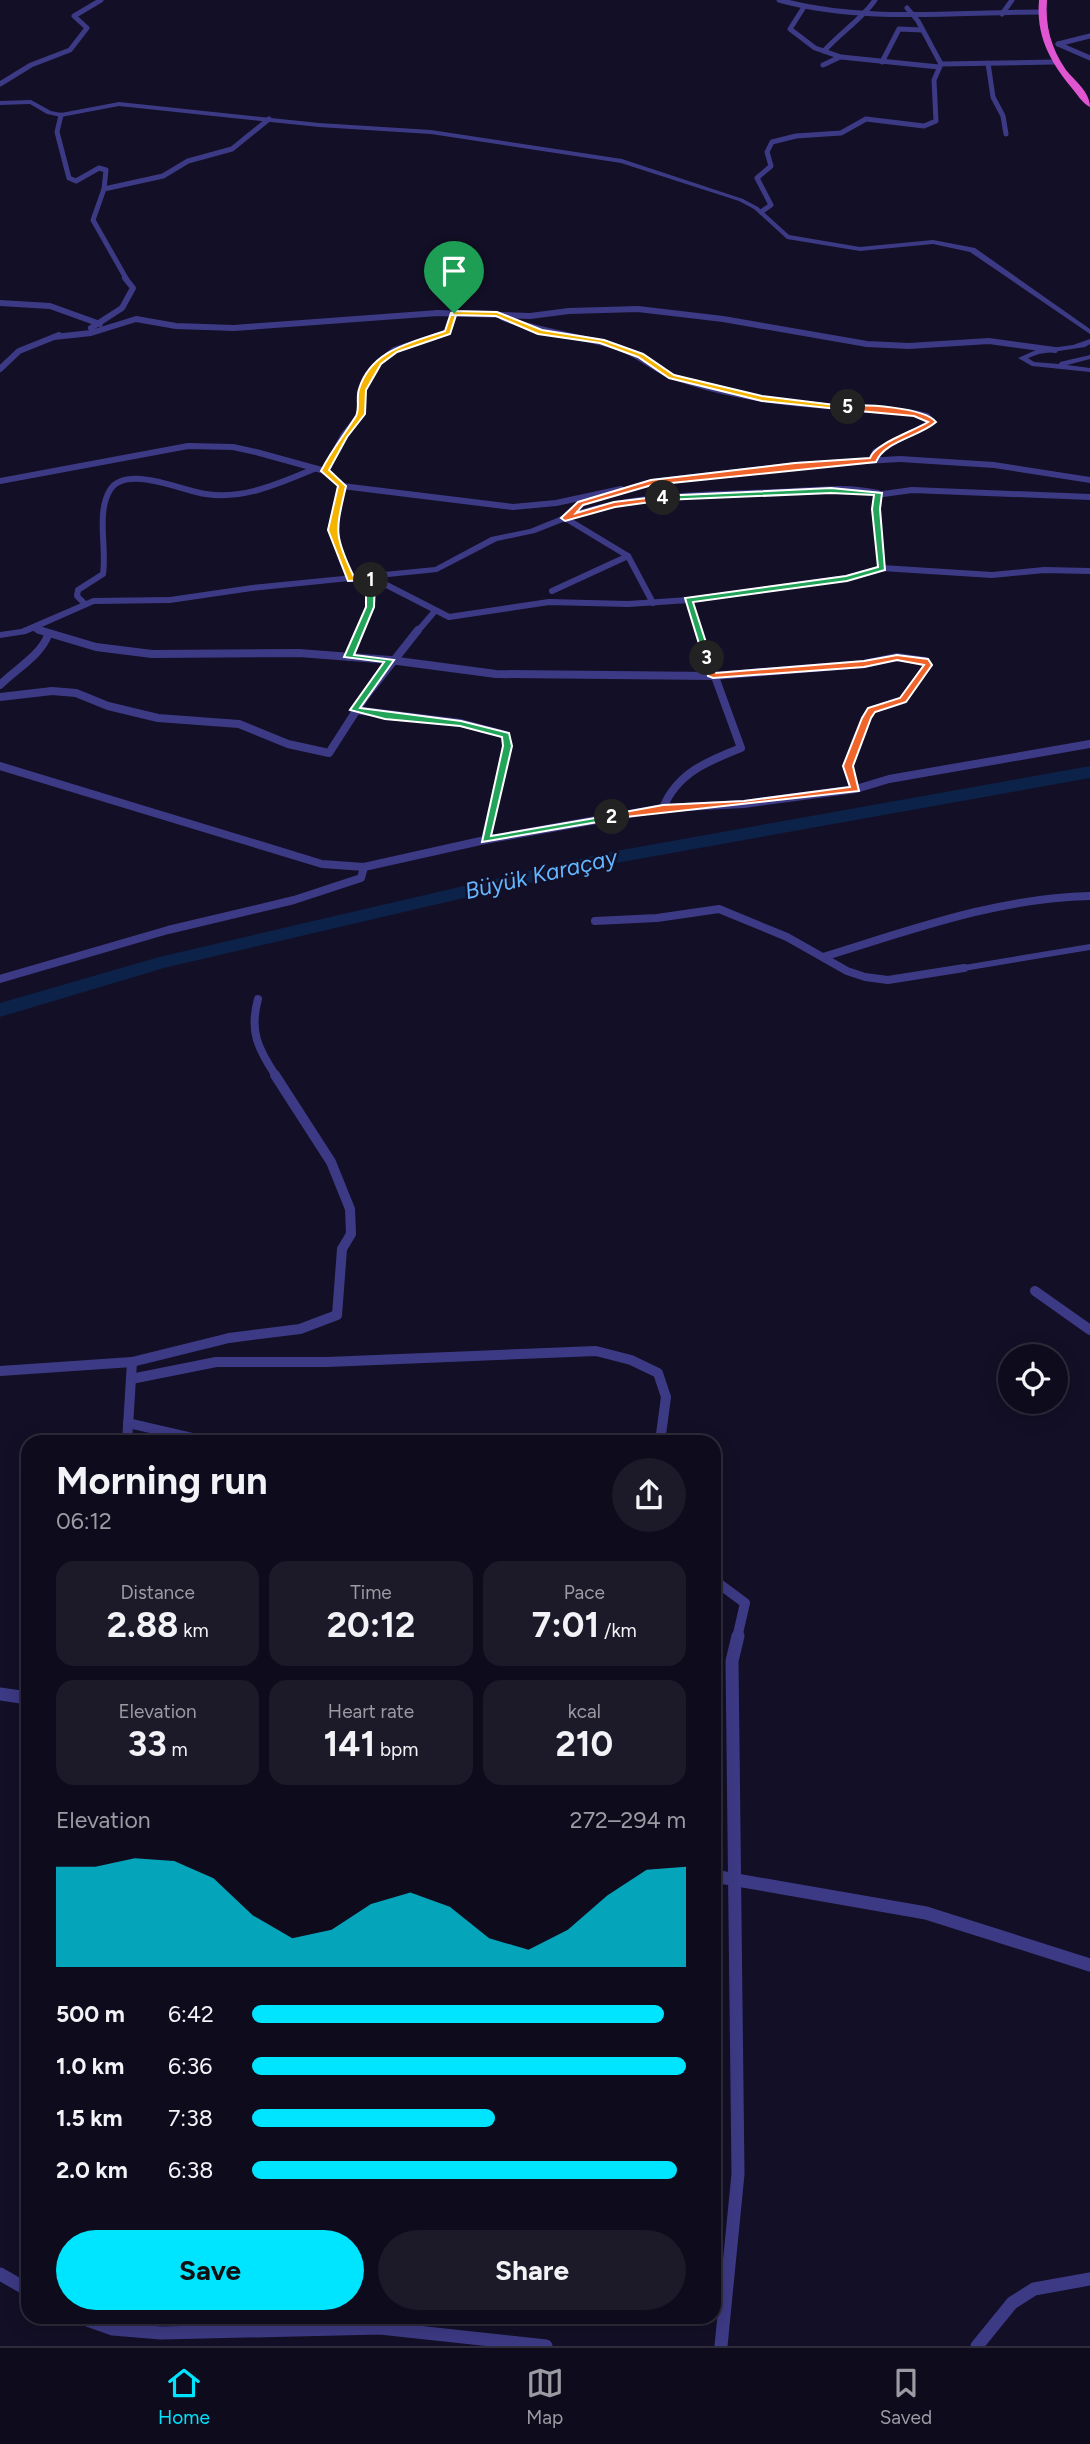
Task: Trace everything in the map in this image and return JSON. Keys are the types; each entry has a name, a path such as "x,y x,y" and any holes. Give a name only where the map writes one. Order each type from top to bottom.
{"highway":[{"path":"1043,0 1041,12 1044,41 1055,62 1090,104"},
{"path":"1053,0 1053,33 1076,69"}],"street":[{"path":"0,84 31,65 70,50 87,29 74,16 101,0"},
{"path":"779,0 804,7 866,13 935,10 1002,14 1041,12"},
{"path":"818,9 825,0"},
{"path":"824,51 847,26 866,13 875,0"},
{"path":"1002,14 1012,0"},
{"path":"804,7 790,29 824,51 841,57 940,65 1055,62"},
{"path":"761,212 770,207 757,177 771,166 767,152 769,145 785,139 843,135 866,119 931,125 936,121 934,80 940,65 907,8"},
{"path":"882,62 899,29 922,30"},
{"path":"1058,44 1090,36"},
{"path":"1058,44 1090,58"},
{"path":"823,65 841,57"},
{"path":"988,63 993,75 993,98 1004,112 1006,134"},
{"path":"2,101 31,102 50,113 61,115 119,104 269,120 431,132 622,161 741,200 761,212 787,237 860,249 933,242 972,250 1090,332"},
{"path":"0,369 19,351 54,337 100,324 122,308 133,288 117,267 93,220 107,172 104,169 81,179 69,178 57,132 61,115"},
{"path":"104,189 163,176 187,161 232,149 269,120"},
{"path":"0,303 50,306 100,324"},
{"path":"54,337 92,333 136,319 176,326 234,328 454,313 530,316 578,311 654,310 867,344 909,346 989,341 1055,350"},
{"path":"325,471 343,436 361,414 362,390 378,363 394,350 448,332 454,313"},
{"path":"497,314 528,329 613,345 640,356 671,376 762,399 914,413 927,416 932,422 915,434 875,452 874,460"},
{"path":"1090,341 1079,347 1033,353 1022,360 1032,364 1090,370"},
{"path":"1057,366 1090,357"},
{"path":"0,481 188,446 233,447 325,471 342,486 513,507 556,503 651,482 781,467 874,460 928,459 981,463 1090,480"},
{"path":"84,603 77,596 78,590 103,573 105,510 111,486 116,482 133,480 168,483 201,493 234,495 263,490 314,469"},
{"path":"342,486 332,530 351,579"},
{"path":"565,518 581,504 621,489"},
{"path":"0,635 33,628 84,603 170,600 252,588 437,569 494,539 533,531 565,518 614,505 650,499 831,490 878,493 928,489 1038,498 1090,496"},
{"path":"878,493 876,509 882,568"},
{"path":"565,518 628,556 653,603"},
{"path":"552,591 628,556"},
{"path":"371,577 449,617 549,602 653,603 688,600 847,578 882,568 992,575 1044,570 1090,571"},
{"path":"349,657 370,607 371,577"},
{"path":"663,808 667,792 691,771 741,748 740,738 713,676 688,600"},
{"path":"0,697 52,691 76,692 108,706 158,718 239,724 315,752 329,753 354,710 390,660 435,611"},
{"path":"33,628 48,635 96,647 152,654 299,653 390,660 496,674 713,676 864,664 897,657 925,661 928,665 903,700 872,710 866,718 848,766 856,789"},
{"path":"0,685 22,663 43,650 48,635"},
{"path":"354,710 385,716 461,723 506,735 508,746 485,840"},
{"path":"0,766 322,864 364,867 485,840 663,808 744,803 856,789 889,779 1090,744"},
{"path":"0,979 168,929 294,900 361,878 364,867"},
{"path":"823,957 1021,902 1066,895 1090,896"},
{"path":"595,921 657,918 719,909 787,937 847,971 888,980 1090,947"},
{"path":"0,1371 132,1362 229,1338 300,1329 337,1315 342,1250 351,1234 350,1209 331,1162 262,1055 252,1021 258,999"},
{"path":"1035,1291 1090,1330"},
{"path":"131,1379 216,1362 327,1362 596,1351 631,1360 658,1373 666,1397 661,1435"},
{"path":"127,1435 132,1362"},
{"path":"128,1423 180,1435"},
{"path":"721,1585 745,1603 732,1661 738,2174 721,2346"},
{"path":"0,1694 21,1697"},
{"path":"721,1877 926,1913 1090,1965"},
{"path":"0,2274 21,2286"},
{"path":"977,2346 1012,2303 1034,2289 1090,2279"},
{"path":"99,2324 113,2329 161,2333 380,2328 546,2346"}],"waterway":[{"name":"Büyük Karaçay","path":"0,1010 159,963 605,859 1090,772"}],"route":[{"path":"454,313 497,314 528,329 601,341 640,356 671,376 762,399 927,416 932,422 927,427 875,452 874,460 795,465 651,482 597,497 581,504 565,518 650,499 831,490 878,493 876,509 882,547 882,568 847,578 688,600 713,676 864,664 897,657 925,661 928,665 903,700 872,710 866,718 848,766 856,789 744,803 663,808 485,840 508,746 506,735 461,723 385,716 354,710 390,660 349,657 370,607 371,577 351,579 340,556 332,530 332,517 342,486 325,471 343,436 354,426 361,414 362,390 378,363 394,350 448,332 454,313"}]}
